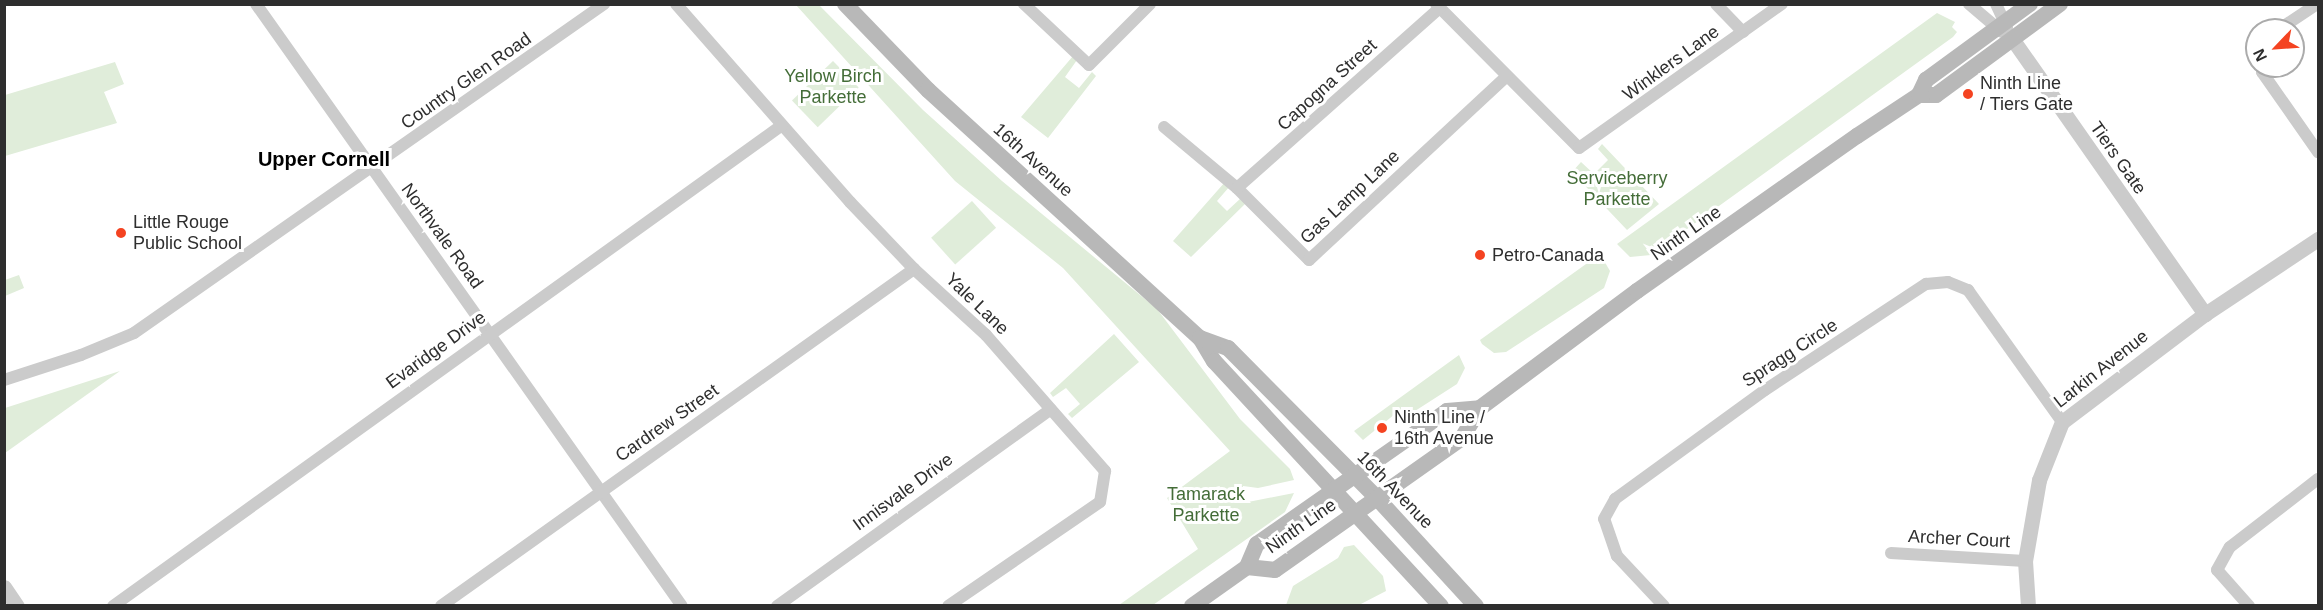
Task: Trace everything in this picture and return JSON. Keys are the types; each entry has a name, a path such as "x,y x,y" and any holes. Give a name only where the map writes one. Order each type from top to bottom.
{"main road":[{"name":"16th Avenue","path":"845,4 927,90 1200,338 1214,361 1441,606"},
{"name":"Ninth Line","path":"1247,567 1275,570 1462,438 1480,408 1637,291 1919,95 1926,80 2030,4"},
{"name":"Ninth Line","path":"1919,95 1936,95 2060,4"},
{"name":"16th Avenue","path":"1200,338 1228,348 1376,497 1476,606"},
{"name":"Ninth Line","path":"1192,606 1247,567 1257,544 1447,411 1480,408"}],"street":[{"name":"Country Glen Road","path":"4,380 81,355 134,333 372,170 604,4"},
{"name":"Yale Lane","path":"676,4 781,126 914,269 986,335 1106,471 1100,502 948,606"},
{"path":"1024,4 1089,64 1150,4"},
{"path":"1716,4 1743,32"},
{"name":"Winklers Lane","path":"1507,76 1580,148 1782,4"},
{"path":"1969,4 2001,25 2013,40"},
{"path":"1996,4 2001,25"},
{"path":"2296,18 2317,4"},
{"name":"Northvale Road","path":"257,5 682,606"},
{"path":"1438,6 1507,76"},
{"name":"Capogna Street","path":"1237,188 1438,6"},
{"name":"Tiers Gate","path":"2013,40 2205,314"},
{"name":"Gas Lamp Lane","path":"1164,127 1237,188 1309,260 1507,76"},
{"path":"2266,78 2319,152"},
{"name":"Evaridge Drive","path":"113,606 781,126"},
{"name":"Larkin Avenue","path":"2028,606 2025,561 2039,480 2062,422 2205,314 2319,239"},
{"name":"Cardrew Street","path":"441,606 914,269"},
{"name":"Spragg Circle","path":"1664,606 1617,556 1604,519 1614,499 1765,390 1926,284 1948,282 1968,290 2062,422"},
{"name":"Innisvale Drive","path":"777,606 1051,409"},
{"path":"2249,606 2217,570 2230,547 2319,479"},
{"name":"Archer Court","path":"1891,553 2025,561"},
{"path":"4,587 17,606"}],"green space":[{"name":"Tamarack Parkette","path":"796,5 819,5 923,110 1002,181 1157,309 1240,419 1290,469 1294,480 1258,488 1243,486 1243,503 1294,493 1285,512 1153,605 1119,605 1198,549 1167,498 1230,451 1063,268 955,181"},
{"path":"1937,13 1955,22 1952,27 1957,32 1953,37 1651,255 1630,257 1617,244"},
{"path":"1073,56 1077,60 1065,77 1079,88 1092,72 1096,76 1048,138 1021,117"},
{"name":"Yellow Birch Parkette","path":"833,61 859,88 818,127 792,101"},
{"path":"115,62 124,84 104,92 117,123 5,156 5,95"},
{"name":"Serviceberry Parkette","path":"1602,144 1659,204 1627,230 1572,172 1581,162 1594,174 1608,160 1598,149"},
{"path":"1225,182 1230,186 1217,201 1227,211 1241,198 1246,203 1191,257 1173,241"},
{"path":"972,201 996,228 955,265 931,238"},
{"path":"1600,254 1610,271 1604,288 1506,352 1494,353 1482,344 1480,340"},
{"path":"19,275 24,288 5,296 5,280"},
{"path":"1114,334 1139,362 1072,418 1068,414 1080,404 1066,388 1053,397 1050,393"},
{"path":"1459,355 1465,368 1457,384 1401,420 1395,414 1363,440 1354,431"},
{"path":"120,371 5,453 5,408"},
{"path":"1354,545 1383,576 1386,591 1359,605 1286,605 1293,586 1338,558 1344,547"}],"place":[{"name":"Ninth Line / Tiers Gate","path":"1968,94"},
{"name":"Little Rouge Public School","path":"121,233"},
{"name":"Petro-Canada","path":"1480,255"},
{"name":"Ninth Line / 16th Avenue","path":"1382,428"}],"district":[{"name":"Upper Cornell","path":"324,159"}]}
